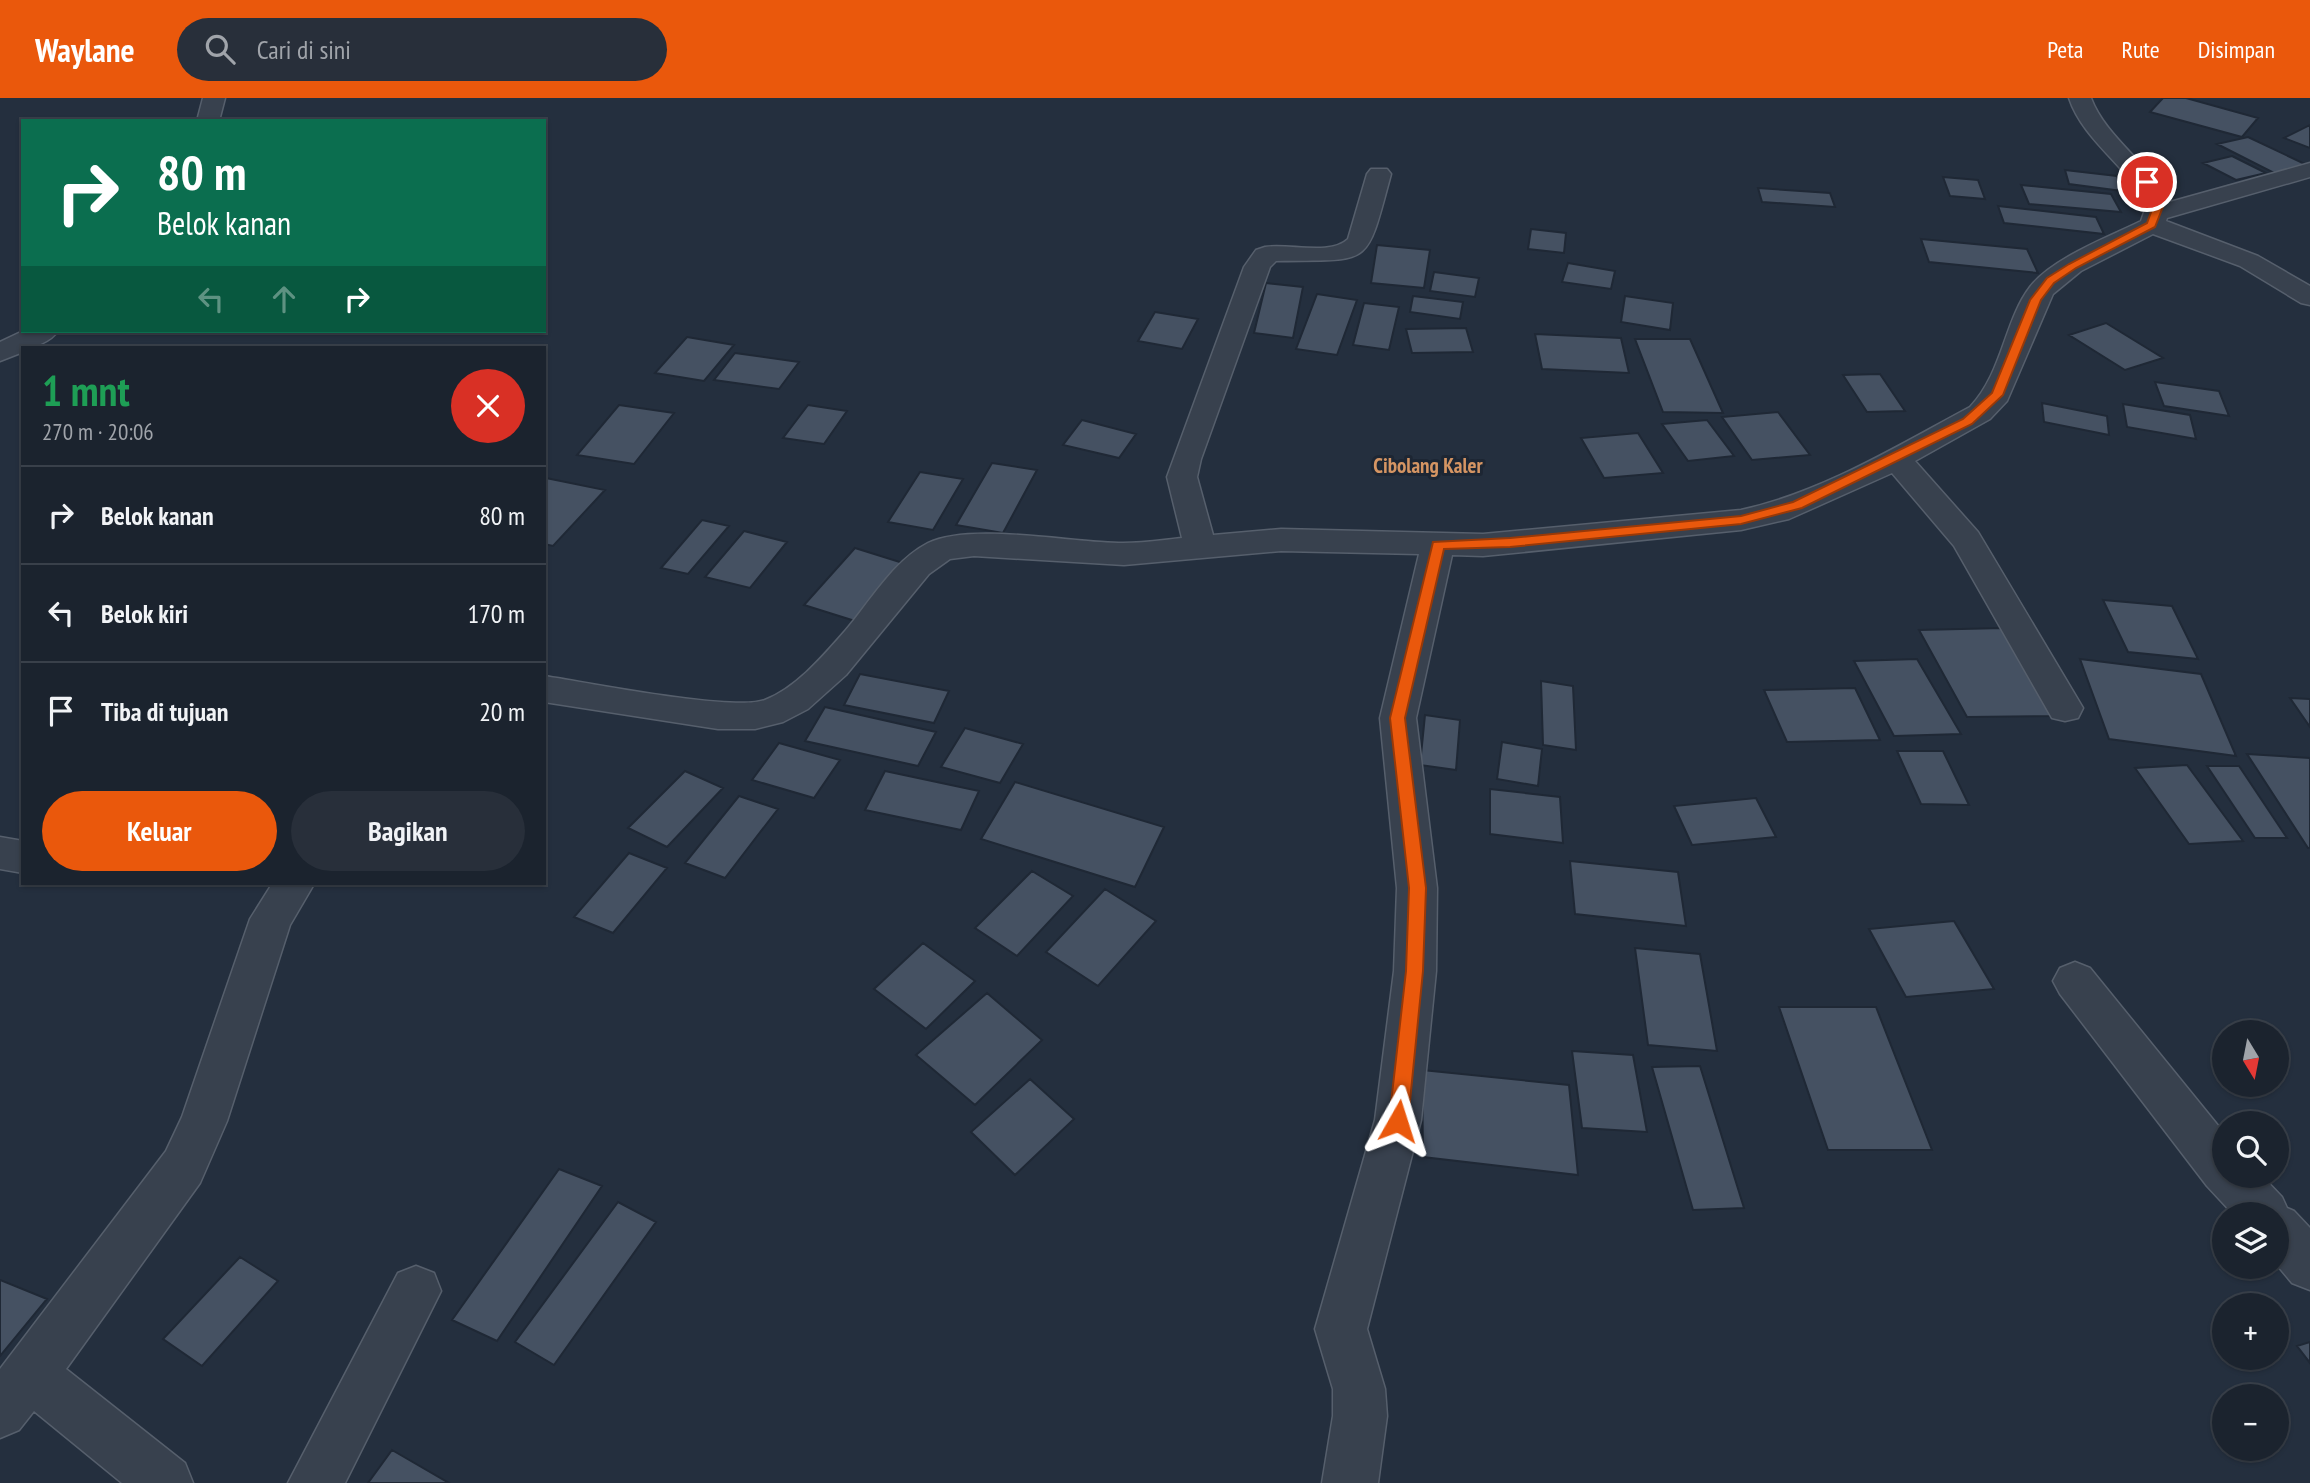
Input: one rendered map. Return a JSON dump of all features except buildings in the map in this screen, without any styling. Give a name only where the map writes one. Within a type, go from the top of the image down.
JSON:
[{"type":"street","points":[[209,119],[214,98]]},
{"type":"street","points":[[2080,98],[2086,115],[2147,182],[2159,204],[2155,219]]},
{"type":"street","points":[[546,690],[718,715],[760,715],[787,704],[815,682],[917,566],[941,550],[974,545],[1124,554],[1281,540],[1438,545],[1510,542],[1741,520],[1798,505],[1967,422],[1997,395],[2035,300],[2051,281],[2072,266],[2155,219],[2310,170]]},
{"type":"street","points":[[1200,547],[1182,477],[1186,459],[1257,267],[1265,255],[1276,252],[1342,254],[1354,250],[1360,241],[1379,174]]},
{"type":"street","points":[[2155,219],[2249,261],[2310,297]]},
{"type":"street","points":[[0,353],[40,333]]},
{"type":"street","points":[[1896,459],[1967,540],[2065,708]]},
{"type":"street","points":[[1350,1483],[1360,1416],[1359,1389],[1341,1329],[1398,1121],[1415,971],[1417,888],[1398,718],[1438,545]]},
{"type":"street","points":[[0,853],[21,857]]},
{"type":"street","points":[[165,1483],[15,1392],[183,1167],[204,1121],[271,919],[293,885]]},
{"type":"street","points":[[2075,982],[2212,1155]]},
{"type":"street","points":[[2241,1188],[2253,1202]]},
{"type":"street","points":[[2289,1241],[2310,1265]]},
{"type":"street","points":[[316,1483],[416,1291]]},
{"type":"district","name":"Cibolang Kaler","points":[[1428,465]]},
{"type":"route","points":[[1398,1121],[1415,971],[1417,888],[1398,718],[1438,545],[1510,542],[1741,520],[1798,505],[1896,459],[1967,422],[1997,395],[2041,290],[2072,266],[2152,225],[2158,214],[2159,204],[2147,182]]}]
